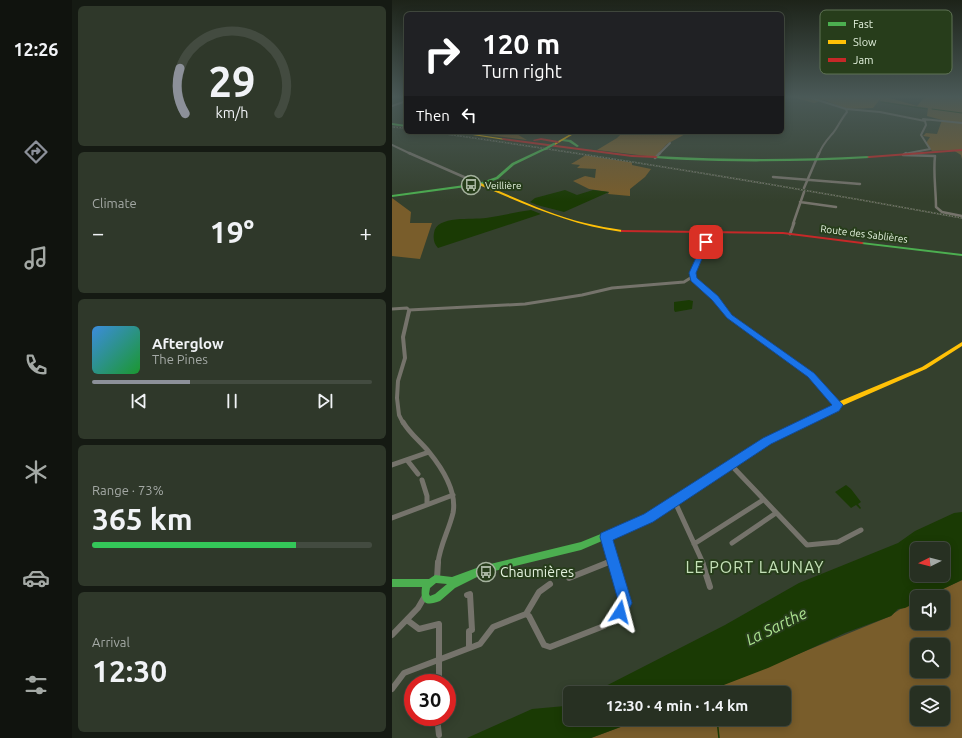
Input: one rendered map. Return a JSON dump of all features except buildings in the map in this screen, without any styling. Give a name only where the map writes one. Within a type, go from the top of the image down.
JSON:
[{"type":"street","points":[[790,234],[807,180],[816,159],[823,143],[834,131]]},
{"type":"street","points":[[903,154],[902,153],[930,149],[921,135],[923,131]]},
{"type":"street","points":[[475,134],[503,139],[561,141],[575,147]]},
{"type":"street","points":[[392,196],[475,184],[497,178],[513,164],[573,134]]},
{"type":"street","points":[[535,141],[603,152],[655,158],[747,162],[816,159],[824,160],[962,150]]},
{"type":"street","points":[[655,158],[670,143]]},
{"type":"street","points":[[392,145],[475,184]]},
{"type":"street","points":[[903,154],[935,156],[933,171],[936,185],[936,207],[942,212],[962,216]]},
{"type":"street","points":[[773,177],[860,184]]},
{"type":"street","name":"Route des Sablières","points":[[475,184],[559,217],[604,229],[629,232],[764,232],[962,255]]},
{"type":"street","points":[[800,202],[836,207]]},
{"type":"street","points":[[688,281],[692,276],[709,232]]},
{"type":"street","points":[[692,276],[696,282],[715,298],[730,316],[811,375],[838,405]]},
{"type":"street","points":[[392,309],[407,308],[409,310],[525,304],[582,295],[612,288],[688,281],[696,282]]},
{"type":"street","points":[[409,310],[403,337],[405,358],[398,381],[397,398],[399,415],[409,433],[429,452],[447,478],[453,495],[453,512],[439,553],[437,579]]},
{"type":"street","points":[[392,583],[429,583],[437,579],[452,581],[482,570],[581,546],[606,537],[641,522],[675,502],[767,441],[838,405],[924,368],[962,344]]},
{"type":"street","points":[[392,465],[429,452]]},
{"type":"street","points":[[407,460],[418,474]]},
{"type":"street","points":[[731,465],[803,544],[809,546],[838,542],[861,530]]},
{"type":"street","points":[[422,480],[427,496],[427,504]]},
{"type":"street","points":[[392,518],[453,495]]},
{"type":"street","points":[[694,544],[763,500]]},
{"type":"street","points":[[675,502],[709,577],[710,587]]},
{"type":"street","points":[[732,542],[776,513]]},
{"type":"street","points":[[526,614],[529,616],[544,645],[550,647],[604,626],[613,615],[620,612],[622,606],[626,603],[606,537]]},
{"type":"street","points":[[569,578],[613,560]]},
{"type":"street","points":[[416,583],[426,595],[439,597],[452,585],[482,570]]},
{"type":"street","points":[[444,581],[446,585],[444,592]]},
{"type":"street","points":[[392,635],[418,608],[426,595],[429,583]]},
{"type":"street","points":[[392,689],[404,673],[480,644],[493,627],[526,614],[539,592],[550,584]]},
{"type":"street","points":[[467,595],[470,594],[472,630],[468,631],[469,648]]},
{"type":"street","points":[[407,620],[419,629],[439,624],[439,674]]},
{"type":"street","points":[[438,726],[440,735]]},
{"type":"shaded area","points":[[938,131],[962,131],[962,159],[961,155],[953,150],[932,151],[926,143],[930,137],[923,136],[926,133],[937,134]]},
{"type":"shaded area","points":[[481,134],[516,134],[527,140]]},
{"type":"shaded area","points":[[621,134],[685,134],[667,144],[655,157],[597,150]]},
{"type":"shaded area","points":[[586,155],[632,162],[632,165],[651,169],[645,177],[630,189],[630,196],[608,194],[609,192],[589,189],[573,181],[585,176],[595,178],[596,169],[577,168],[580,165],[571,164]]},
{"type":"shaded area","points":[[392,198],[411,212],[410,223],[432,223],[420,259],[392,256]]},
{"type":"shaded area","points":[[962,580],[962,738],[591,738],[623,726],[791,726],[791,686],[720,686],[891,616],[900,609],[910,605],[910,630],[950,630],[950,590],[941,590]]},
{"type":"water","points":[[565,190],[577,195],[593,190],[609,192],[564,212],[530,202],[535,198]]},
{"type":"water","points":[[531,210],[541,214],[438,248],[435,243],[434,233],[436,227],[441,223],[456,220],[486,218]]},
{"type":"water","points":[[689,300],[693,301],[692,309],[675,312],[674,302]]},
{"type":"water","points":[[846,485],[861,502],[858,504],[861,508],[860,509],[856,505],[851,508],[835,492]]},
{"type":"water","name":"La Sarthe","points":[[962,512],[962,580],[941,590],[910,590],[910,606],[898,609],[891,616],[845,633],[768,668],[721,686],[606,686],[725,625],[799,583],[898,543],[915,531],[954,513]]},
{"type":"water","points":[[563,706],[563,726],[623,726],[591,738],[467,738],[532,709]]},
{"type":"waterway","points":[[718,726],[719,738]]},
{"type":"railway","points":[[446,134],[697,172],[962,218]]},
{"type":"traffic: fast","points":[[563,140],[570,141],[578,146]]},
{"type":"traffic: fast","points":[[545,149],[554,144]]},
{"type":"traffic: fast","points":[[392,196],[480,184],[497,178],[513,164],[545,149]]},
{"type":"traffic: fast","points":[[656,157],[762,160],[816,160],[869,157]]},
{"type":"traffic: fast","points":[[862,243],[962,255]]},
{"type":"traffic: fast","points":[[482,570],[452,585],[437,598],[429,600],[425,596],[426,586],[435,579],[452,581],[490,568],[581,546],[613,533]]},
{"type":"traffic: fast","points":[[392,583],[429,583]]},
{"type":"traffic: slow","points":[[469,134],[505,139]]},
{"type":"traffic: slow","points":[[554,144],[572,134]]},
{"type":"traffic: slow","points":[[480,184],[567,219],[622,231]]},
{"type":"traffic: slow","points":[[835,406],[924,368],[962,344]]},
{"type":"traffic: jam","points":[[503,139],[632,156],[656,157]]},
{"type":"traffic: jam","points":[[534,140],[541,139],[558,142]]},
{"type":"traffic: jam","points":[[869,157],[962,150]]},
{"type":"traffic: jam","points":[[622,231],[783,233],[862,243]]},
{"type":"traffic: jam","points":[[613,533],[654,514],[767,441],[836,408],[838,405]]},
{"type":"place","name":"Veillière","points":[[471,185]]},
{"type":"place","name":"Chaumières","points":[[486,572]]},
{"type":"district","name":"LE PORT LAUNAY","points":[[755,567]]},
{"type":"route","points":[[620,612],[622,606],[626,603],[606,537],[649,518],[767,441],[806,421],[836,408],[838,405],[811,375],[725,313],[715,298],[694,279],[692,276],[706,242]]}]
